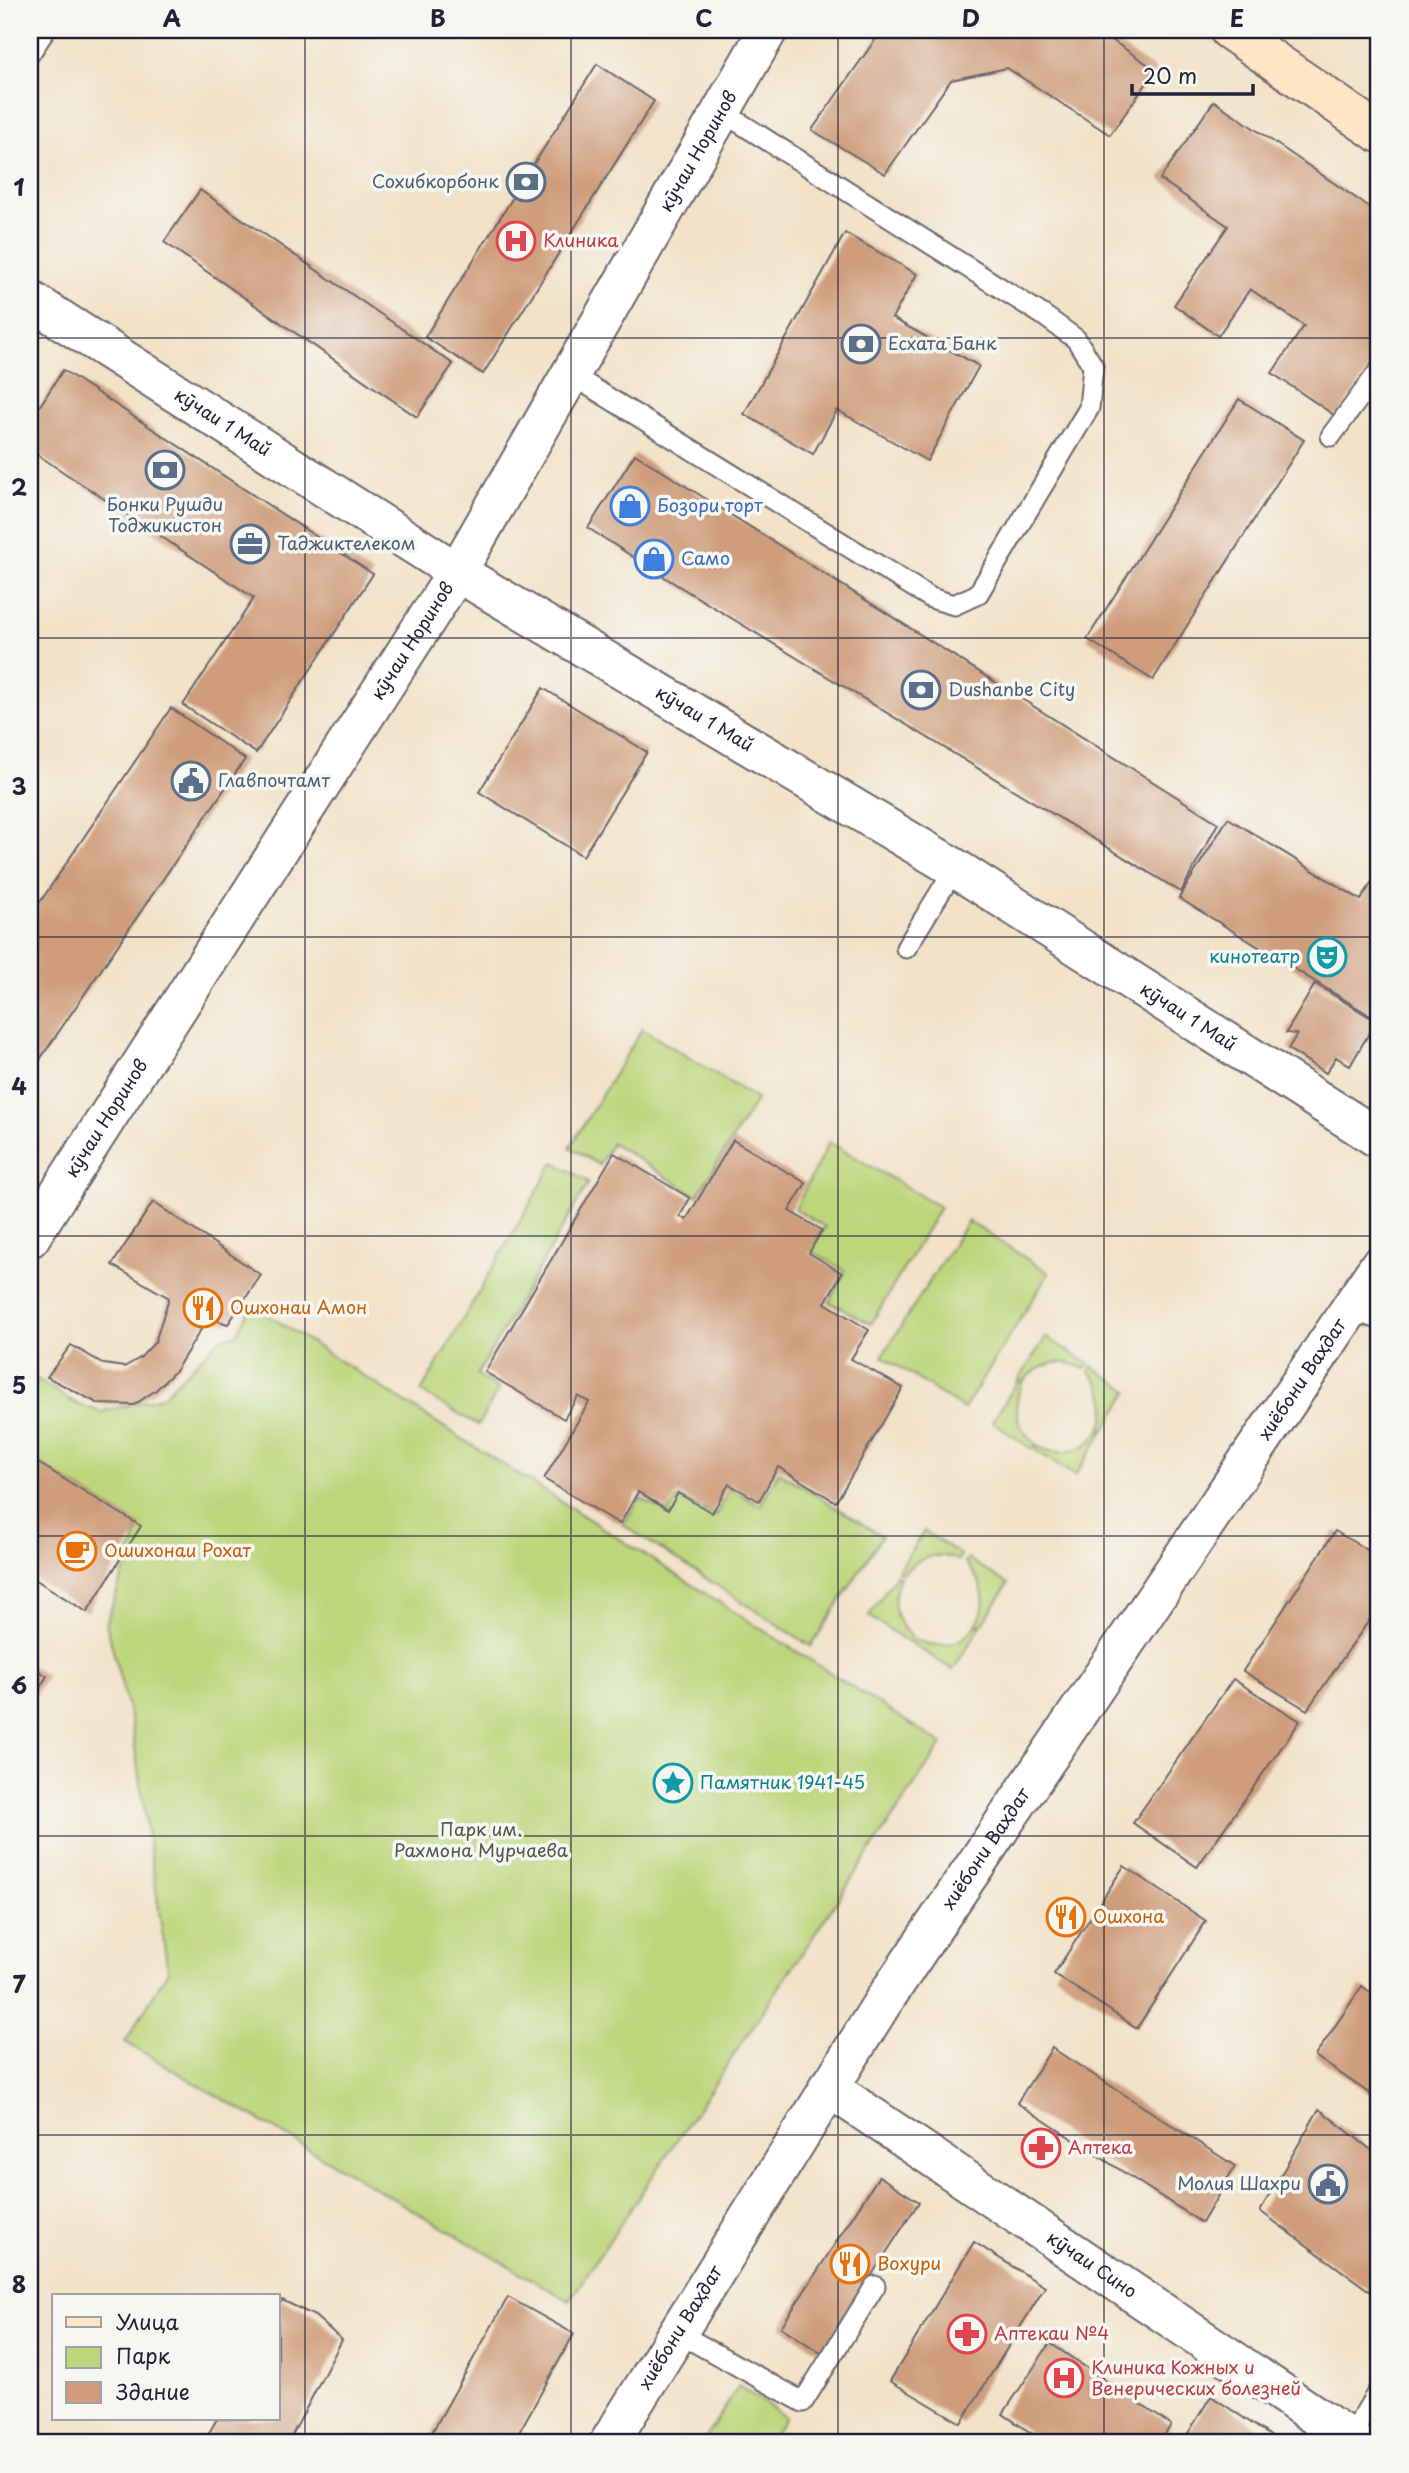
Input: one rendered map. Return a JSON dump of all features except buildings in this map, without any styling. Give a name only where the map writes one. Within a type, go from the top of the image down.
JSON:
[{"type":"main road","points":[[1229,30],[1379,133]]},
{"type":"street","name":"кӯчаи Норинов","points":[[30,1238],[457,572],[768,30]]},
{"type":"street","name":"кӯчаи 1 Май","points":[[30,300],[457,572],[955,868],[1379,1139]]},
{"type":"street","name":"хиёбони Ваҳдат","points":[[609,2443],[828,2087],[897,1982],[1364,1315],[1379,1266]]},
{"type":"street","name":"кӯчаи Сино","points":[[828,2087],[1353,2441]]},
{"type":"lane","points":[[30,53],[44,32]]},
{"type":"lane","points":[[570,374],[931,598],[954,605],[978,594],[1089,408],[1093,366],[1076,339],[1043,315],[721,111]]},
{"type":"lane","points":[[1331,436],[1379,371]]},
{"type":"lane","points":[[906,948],[955,868]]},
{"type":"lane","points":[[678,2333],[803,2402],[875,2286]]},
{"type":"lane","points":[[1353,2441],[1379,2390]]},
{"type":"green space","points":[[642,1029],[757,1099],[697,1196],[612,1143],[599,1165],[570,1147]]},
{"type":"green space","points":[[829,1142],[940,1207],[871,1324],[829,1302],[845,1271],[810,1250],[825,1227],[795,1209]]},
{"type":"green space","points":[[554,1162],[589,1182],[477,1375],[499,1389],[478,1425],[421,1392]]},
{"type":"green space","points":[[968,1221],[1049,1273],[964,1409],[882,1356]]},
{"type":"green space","name":"Парк им. Рахмона Мурчаева","points":[[252,1305],[942,1744],[569,2301],[125,2042],[168,1971],[131,1721],[106,1623],[140,1526],[30,1458],[30,1379],[32,1376],[75,1403],[101,1412],[162,1397],[221,1338],[236,1335]]},
{"type":"green space","points":[[1046,1337],[1089,1364],[1085,1369],[1068,1363],[1044,1366],[1023,1382],[1019,1379]]},
{"type":"green space","points":[[1092,1366],[1129,1391],[1104,1431],[1101,1428],[1106,1405],[1099,1384],[1089,1371]]},
{"type":"green space","points":[[1018,1381],[1022,1384],[1017,1401],[1018,1417],[1024,1431],[1036,1444],[1032,1449],[992,1422]]},
{"type":"green space","points":[[1100,1430],[1103,1432],[1075,1476],[1035,1450],[1037,1446],[1055,1452],[1072,1451],[1087,1443]]},
{"type":"green space","points":[[779,1472],[882,1536],[811,1646],[623,1525],[640,1498],[668,1513],[679,1498],[715,1516],[730,1488],[760,1506]]},
{"type":"green space","points":[[924,1531],[961,1555],[958,1560],[943,1556],[928,1557],[915,1563],[903,1574],[898,1571]]},
{"type":"green space","points":[[968,1559],[1008,1584],[981,1626],[977,1623],[984,1599],[980,1583],[965,1563]]},
{"type":"green space","points":[[896,1575],[900,1577],[895,1594],[895,1610],[900,1624],[912,1636],[908,1642],[869,1616]]},
{"type":"green space","points":[[976,1625],[980,1627],[953,1670],[911,1643],[915,1639],[940,1645],[956,1642],[964,1638]]},
{"type":"green space","points":[[739,2386],[785,2417],[768,2443],[702,2443]]},
{"type":"place","name":"Сохибкорбонк","points":[[526,182]]},
{"type":"place","name":"Клиника","points":[[516,241]]},
{"type":"place","name":"Есхата Банк","points":[[861,344]]},
{"type":"place","name":"Бонки Рушди Тоджикистон","points":[[165,470]]},
{"type":"place","name":"Бозори торт","points":[[630,506]]},
{"type":"place","name":"Таджиктелеком","points":[[250,544]]},
{"type":"place","name":"Само","points":[[654,559]]},
{"type":"place","name":"Dushanbe City","points":[[921,690]]},
{"type":"place","name":"Главпочтамт","points":[[191,781]]},
{"type":"place","name":"кинотеатр","points":[[1327,957]]},
{"type":"place","name":"Ошхонаи Амон","points":[[203,1308]]},
{"type":"place","name":"Ошихонаи Рохат","points":[[77,1551]]},
{"type":"place","name":"Памятник 1941-45","points":[[673,1783]]},
{"type":"place","name":"Ошхона","points":[[1066,1917]]},
{"type":"place","name":"Аптека","points":[[1041,2148]]},
{"type":"place","name":"Молия Шахри","points":[[1328,2184]]},
{"type":"place","name":"Вохури","points":[[850,2264]]},
{"type":"place","name":"Аптекаи №4","points":[[967,2334]]},
{"type":"place","name":"Клиника Кожных и Венерических болезней","points":[[1064,2378]]}]
